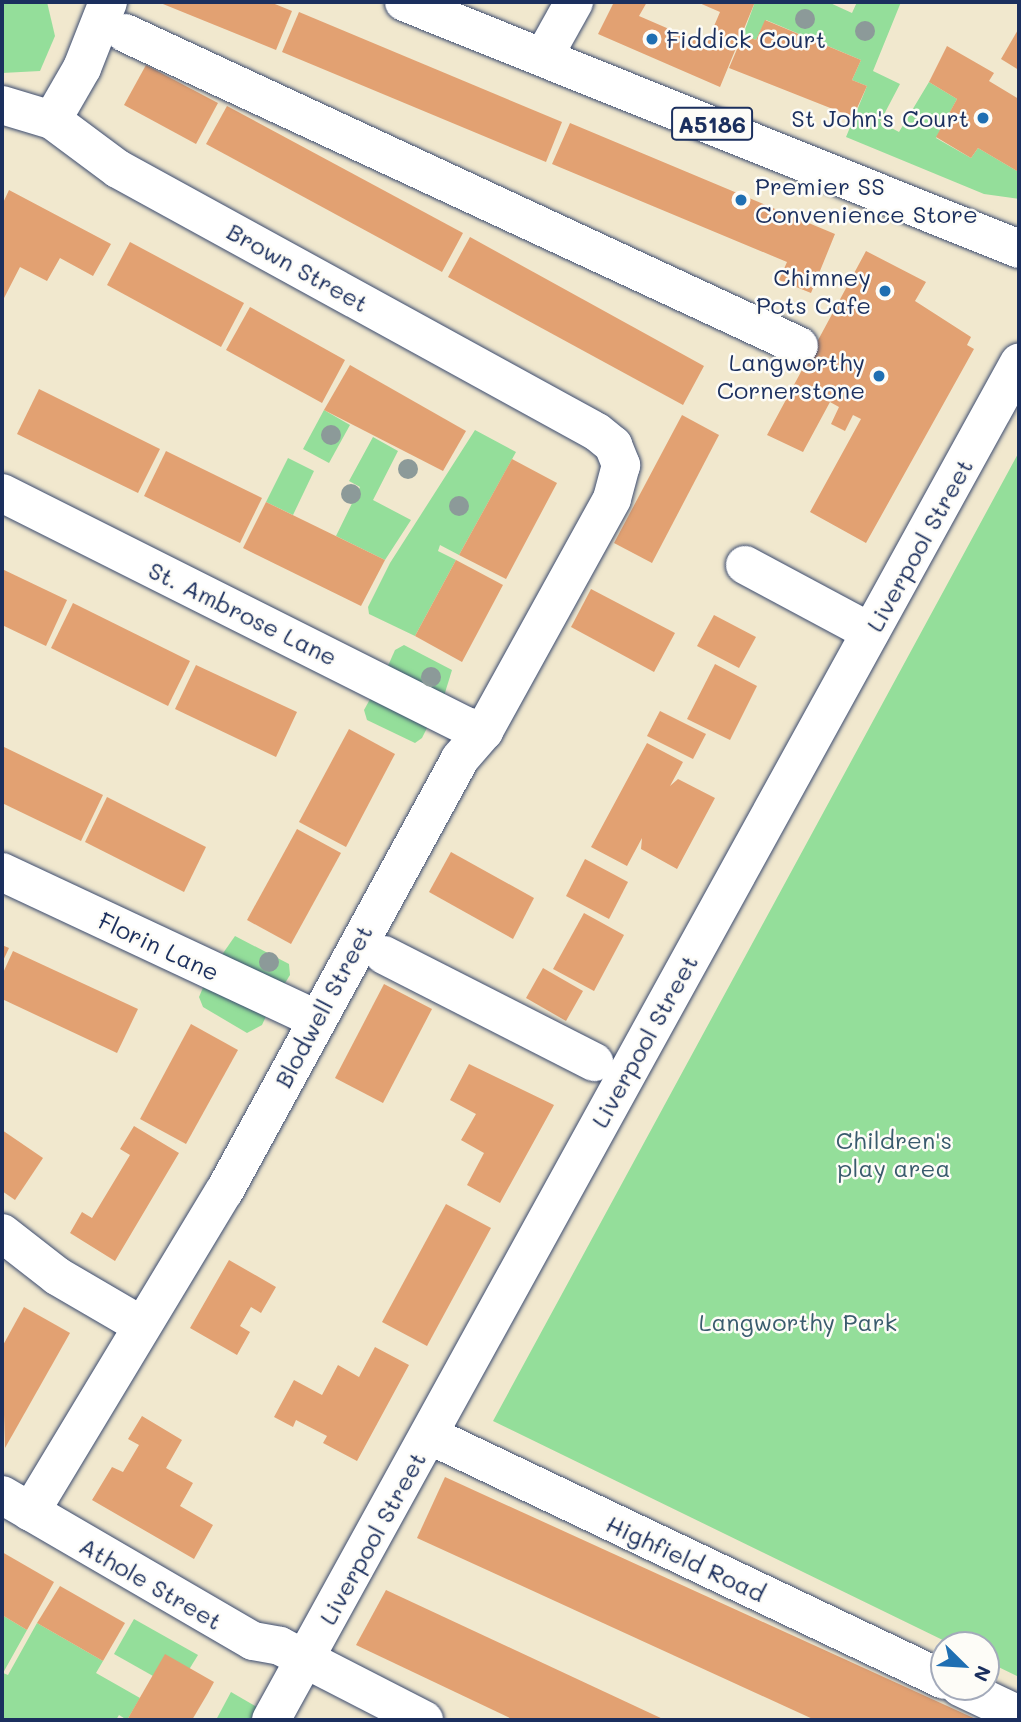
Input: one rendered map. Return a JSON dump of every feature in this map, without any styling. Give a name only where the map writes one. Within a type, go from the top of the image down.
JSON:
[{"type":"street","name":"A5186","points":[[404,2],[1019,249]]},
{"type":"street","points":[[544,56],[574,2]]},
{"type":"street","points":[[52,120],[82,68],[117,17],[799,346]]},
{"type":"street","name":"Brown Street","points":[[2,105],[52,120],[118,169],[597,432],[613,445],[621,465],[612,499]]},
{"type":"street","name":"Liverpool Street","points":[[271,1720],[1019,363]]},
{"type":"street","name":"St. Ambrose Lane","points":[[2,493],[466,726],[484,731]]},
{"type":"street","name":"Blodwell Street","points":[[16,1504],[142,1325],[224,1191],[460,759],[484,731],[612,499]]},
{"type":"street","points":[[745,565],[870,632]]},
{"type":"street","name":"Florin Lane","points":[[2,872],[316,1019]]},
{"type":"street","points":[[384,955],[594,1062]]},
{"type":"street","points":[[2,1233],[57,1276],[142,1325]]},
{"type":"street","name":"Highfield Road","points":[[429,1435],[930,1672]]},
{"type":"street","name":"Athole Street","points":[[16,1504],[253,1641],[280,1646],[425,1720]]},
{"type":"street","points":[[990,1701],[1019,1715]]},
{"type":"green space","points":[[2,2],[47,2],[55,36],[40,71],[2,73]]},
{"type":"green space","points":[[755,2],[828,2],[852,13],[857,2],[901,2],[873,71],[900,84],[880,122],[899,132],[929,82],[957,99],[936,138],[971,158],[978,148],[1017,171],[1019,167],[1019,199],[984,194],[846,137],[867,86],[852,80],[861,60],[766,20],[756,40],[743,35]]},
{"type":"green space","points":[[324,410],[350,425],[329,463],[303,449]]},
{"type":"green space","points":[[475,430],[516,452],[459,555],[440,545],[438,551],[456,560],[415,636],[369,614],[368,607],[390,563]]},
{"type":"green space","points":[[373,437],[398,451],[373,500],[411,520],[385,560],[336,536],[360,487],[349,481]]},
{"type":"green space","name":"Langworthy Park","points":[[1019,452],[1019,1677],[1000,1668],[1000,1631],[930,1631],[930,1634],[493,1421]]},
{"type":"green space","points":[[288,458],[314,471],[293,515],[266,502]]},
{"type":"green space","points":[[404,645],[452,670],[444,696],[387,668],[395,650]]},
{"type":"green space","points":[[374,692],[431,720],[422,738],[415,743],[367,720],[364,710]]},
{"type":"green space","points":[[235,936],[289,964],[290,975],[282,988],[219,959]]},
{"type":"green space","points":[[205,983],[268,1012],[262,1025],[247,1033],[203,1007],[199,997]]},
{"type":"green space","points":[[2,1615],[27,1630],[3,1673],[8,1675],[37,1623],[103,1661],[96,1673],[140,1698],[127,1720],[119,1715],[116,1720],[2,1720]]},
{"type":"green space","points":[[134,1619],[198,1655],[190,1668],[153,1676],[114,1654]]},
{"type":"green space","points":[[231,1692],[257,1707],[250,1720],[216,1720]]},
{"type":"building","points":[[158,2],[270,2],[292,11],[276,50]]},
{"type":"building","name":"Fiddick Court","points":[[614,2],[647,2],[639,16],[706,45],[720,12],[697,2],[755,2],[720,87],[598,34]]},
{"type":"building","points":[[299,12],[562,122],[546,162],[282,52]]},
{"type":"building","points":[[765,20],[861,60],[852,80],[867,86],[853,117],[729,68],[743,35],[756,40]]},
{"type":"building","name":"St John's Court","points":[[1019,28],[1019,70],[1001,59]]},
{"type":"building","name":"St John's Court","points":[[947,46],[994,73],[989,81],[1019,99],[1017,171],[978,148],[971,158],[936,137],[957,99],[929,82]]},
{"type":"building","points":[[146,65],[218,103],[196,144],[124,105]]},
{"type":"building","points":[[227,106],[463,233],[442,272],[206,144]]},
{"type":"building","points":[[570,123],[835,234],[811,293],[779,280],[787,262],[552,164]]},
{"type":"building","points":[[9,190],[111,244],[93,276],[60,258],[47,281],[20,267],[2,302],[2,205]]},
{"type":"building","points":[[470,237],[704,366],[683,405],[448,277]]},
{"type":"building","points":[[130,242],[244,303],[221,347],[107,285]]},
{"type":"building","name":"Langworthy Cornerstone","points":[[866,251],[926,282],[915,301],[971,337],[967,345],[974,349],[866,543],[810,512],[861,419],[853,415],[845,431],[831,424],[839,407],[830,402],[803,452],[767,435]]},
{"type":"building","points":[[250,307],[345,360],[322,403],[226,350]]},
{"type":"building","points":[[350,365],[466,431],[443,471],[324,410]]},
{"type":"building","points":[[39,389],[160,449],[138,493],[17,434]]},
{"type":"building","points":[[682,415],[719,435],[652,563],[614,543]]},
{"type":"building","points":[[166,451],[262,498],[240,543],[144,496]]},
{"type":"building","points":[[512,459],[557,483],[506,579],[459,555]]},
{"type":"building","points":[[266,502],[385,560],[361,606],[243,548]]},
{"type":"building","points":[[456,560],[503,585],[462,662],[415,636]]},
{"type":"building","points":[[2,569],[67,600],[46,646],[2,625]]},
{"type":"building","points":[[591,589],[675,633],[654,672],[571,627]]},
{"type":"building","points":[[73,603],[190,661],[168,706],[51,648]]},
{"type":"building","points":[[714,615],[756,637],[739,668],[697,646]]},
{"type":"building","points":[[715,664],[757,686],[730,740],[687,719]]},
{"type":"building","points":[[196,665],[297,712],[276,757],[175,709]]},
{"type":"building","points":[[660,711],[706,734],[693,759],[647,736]]},
{"type":"building","points":[[349,729],[395,754],[346,847],[299,822]]},
{"type":"building","points":[[647,743],[683,762],[670,786],[678,779],[715,798],[677,869],[641,849],[642,838],[627,866],[591,847]]},
{"type":"building","points":[[2,746],[103,795],[81,841],[2,803]]},
{"type":"building","points":[[107,797],[206,847],[184,892],[85,842]]},
{"type":"building","points":[[297,829],[341,853],[291,944],[247,920]]},
{"type":"building","points":[[451,852],[534,898],[513,939],[429,892]]},
{"type":"building","points":[[585,859],[628,882],[609,919],[566,896]]},
{"type":"building","points":[[584,913],[624,935],[594,991],[553,969]]},
{"type":"building","points":[[2,945],[9,948],[2,963]]},
{"type":"building","points":[[13,951],[138,1009],[117,1053],[2,999],[2,975]]},
{"type":"building","points":[[543,968],[583,991],[566,1021],[526,998]]},
{"type":"building","points":[[384,984],[432,1009],[383,1103],[335,1078]]},
{"type":"building","points":[[191,1024],[238,1050],[186,1144],[140,1119]]},
{"type":"building","points":[[469,1064],[554,1105],[500,1203],[467,1185],[484,1153],[461,1140],[476,1114],[450,1100]]},
{"type":"building","points":[[134,1126],[179,1153],[115,1261],[70,1233],[82,1212],[92,1218],[130,1155],[120,1149]]},
{"type":"building","points":[[2,1130],[43,1158],[15,1200],[2,1191]]},
{"type":"building","points":[[446,1204],[491,1228],[427,1346],[382,1322]]},
{"type":"building","points":[[229,1260],[276,1287],[261,1313],[251,1307],[240,1326],[250,1332],[237,1355],[190,1328]]},
{"type":"building","points":[[24,1307],[70,1333],[5,1448],[2,1347]]},
{"type":"building","points":[[375,1347],[409,1365],[357,1461],[323,1443],[327,1436],[296,1420],[293,1427],[274,1417],[294,1380],[322,1395],[338,1365],[359,1377]]},
{"type":"building","points":[[142,1416],[182,1440],[166,1468],[193,1483],[180,1506],[213,1525],[194,1559],[92,1500],[112,1467],[123,1472],[139,1445],[128,1439]]},
{"type":"building","points":[[445,1477],[930,1698],[930,1701],[936,1701],[978,1720],[815,1720],[417,1538]]},
{"type":"building","points":[[2,1552],[54,1582],[27,1630],[2,1615]]},
{"type":"building","points":[[60,1586],[125,1623],[103,1661],[37,1623]]},
{"type":"building","points":[[386,1590],[665,1720],[514,1720],[356,1645]]},
{"type":"building","points":[[165,1654],[214,1682],[208,1693],[192,1720],[127,1720]]},
{"type":"place","name":"Fiddick Court","points":[[652,39]]},
{"type":"place","name":"St John's Court","points":[[983,118]]},
{"type":"place","name":"Premier SS Convenience Store","points":[[741,200]]},
{"type":"place","name":"Chimney Pots Cafe","points":[[885,291]]},
{"type":"place","name":"Langworthy Cornerstone","points":[[879,376]]},
{"type":"park label","name":"Children's play area","points":[[894,1154]]}]
